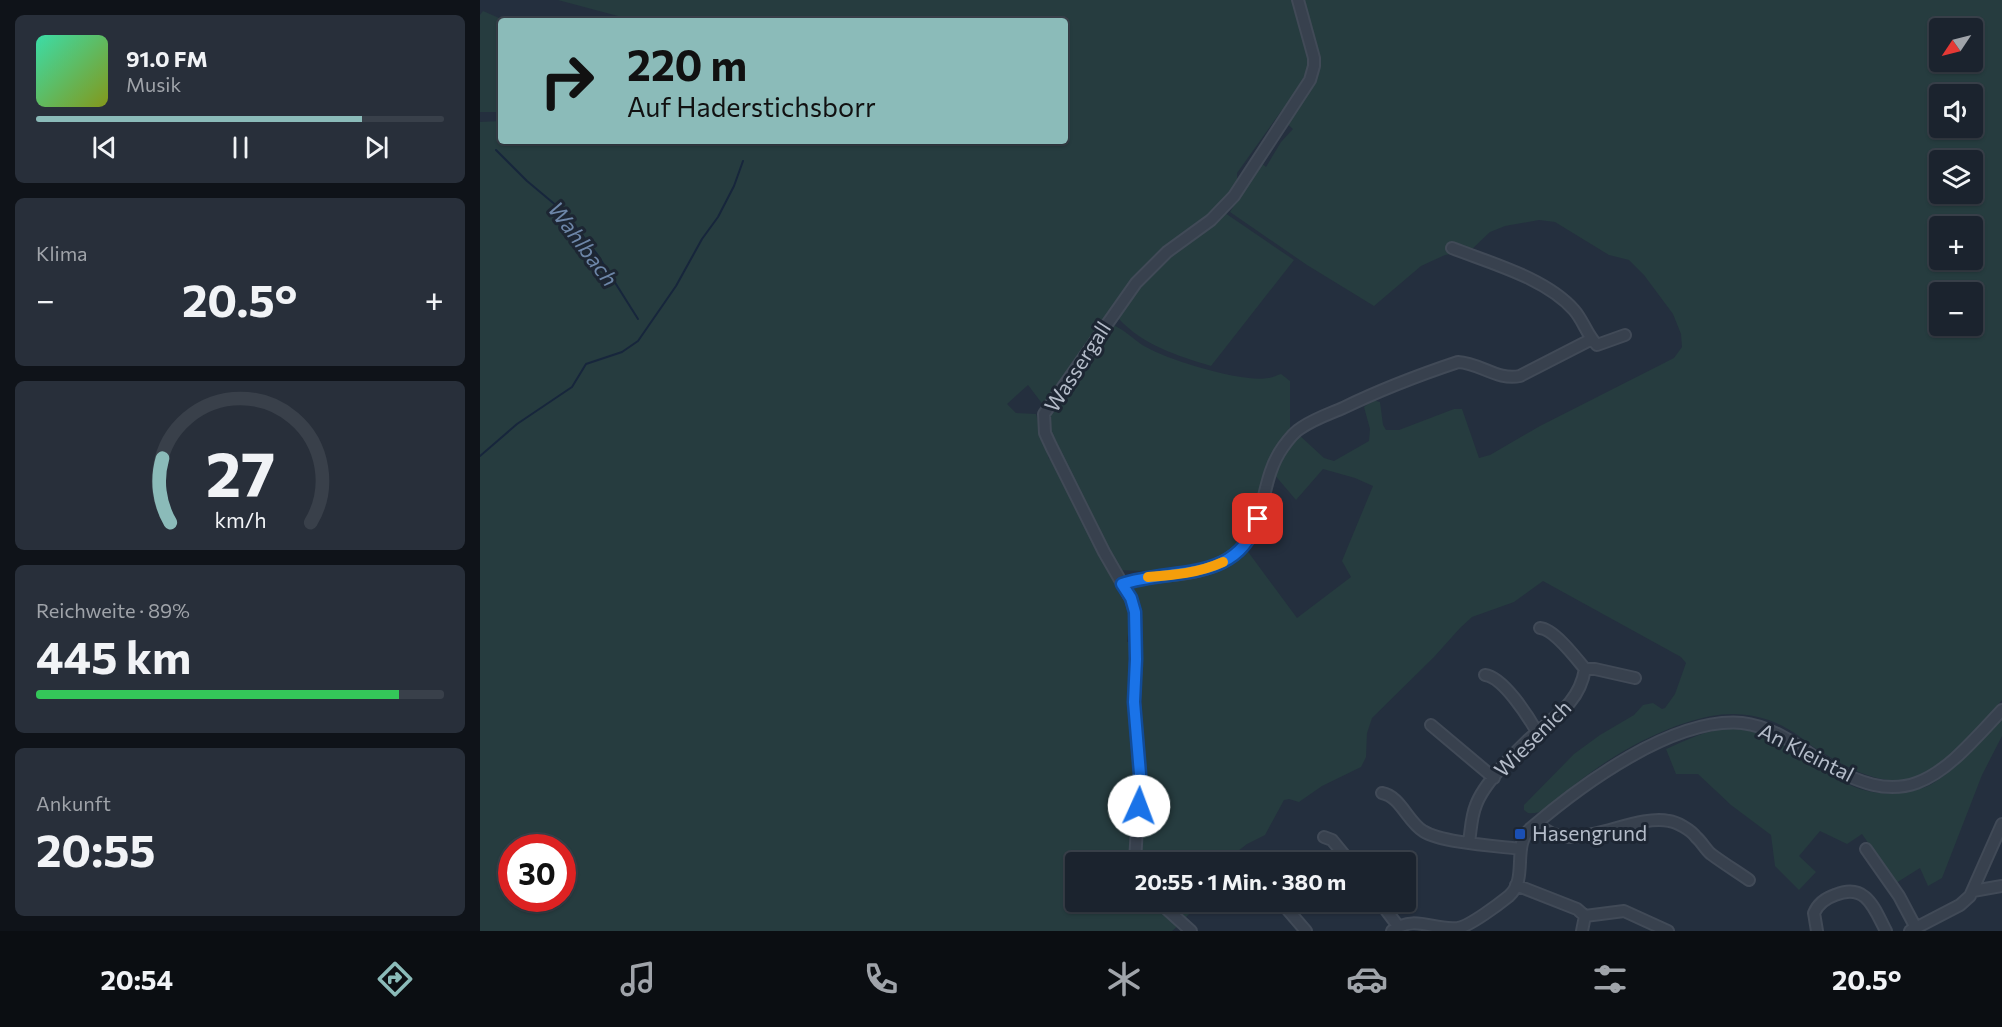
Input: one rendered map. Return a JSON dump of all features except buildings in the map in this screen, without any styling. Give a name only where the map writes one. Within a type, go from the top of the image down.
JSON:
[{"type":"street","name":"Wassergall","points":[[1136,852],[1140,774],[1134,702],[1135,612],[1131,598],[1045,433],[1044,414],[1136,283],[1167,252],[1211,220],[1234,196],[1310,80],[1314,58],[1298,0]]},
{"type":"street","points":[[1452,248],[1512,271],[1558,296],[1575,310],[1597,345],[1625,335]]},
{"type":"street","points":[[1122,584],[1137,579],[1189,573],[1210,568],[1229,559],[1247,544],[1253,535],[1271,468],[1296,431],[1310,423],[1354,402],[1458,362],[1512,378],[1592,339]]},
{"type":"street","points":[[1540,628],[1549,629],[1585,669],[1635,678]]},
{"type":"street","name":"Wiesenich","points":[[1469,842],[1476,804],[1494,778],[1520,748],[1569,705],[1580,687],[1585,669]]},
{"type":"street","points":[[1485,675],[1493,677],[1506,690],[1523,709],[1538,732]]},
{"type":"street","name":"An Kleintal","points":[[1537,823],[1625,760],[1672,737],[1700,727],[1723,723],[1754,725],[1790,741],[1852,778],[1882,786],[1905,786],[1936,775],[1948,766],[2002,710]]},
{"type":"street","points":[[1431,725],[1494,778]]},
{"type":"street","points":[[1382,793],[1391,796],[1424,832],[1442,838],[1521,849]]},
{"type":"street","points":[[1386,912],[1395,929],[1412,923],[1459,930],[1505,899],[1516,885],[1525,835],[1537,823],[1550,833],[1572,837],[1613,830],[1631,824],[1668,821],[1691,832],[1710,854],[1749,880]]},
{"type":"street","points":[[1866,849],[1899,896],[1913,929],[1960,905],[1973,891],[1986,856],[2002,824]]},
{"type":"street","points":[[1324,837],[1332,840],[1342,852]]},
{"type":"street","points":[[1516,885],[1577,909],[1585,916],[1624,911],[1668,931]]},
{"type":"street","points":[[1973,891],[2002,886]]},
{"type":"street","points":[[1817,931],[1814,913],[1819,904],[1839,893],[1854,891],[1860,892],[1869,900],[1886,931]]},
{"type":"street","points":[[1171,912],[1191,931]]},
{"type":"street","points":[[1290,912],[1306,931]]},
{"type":"street","points":[[1582,931],[1585,916]]},
{"type":"green space","points":[[558,0],[1292,0],[1298,21],[1307,22],[1301,0],[2002,0],[2002,700],[1956,750],[1927,772],[1913,779],[1888,780],[1854,770],[1812,746],[1793,732],[1769,720],[1750,715],[1720,715],[1676,726],[1640,742],[1591,772],[1548,808],[1528,813],[1524,810],[1524,805],[1574,754],[1634,715],[1643,705],[1653,703],[1662,709],[1665,708],[1675,694],[1686,663],[1681,657],[1543,581],[1514,602],[1472,617],[1372,718],[1367,733],[1366,757],[1361,767],[1322,786],[1299,802],[1284,800],[1265,835],[1237,852],[1141,852],[1145,768],[1141,731],[1142,641],[1140,607],[1130,585],[1179,577],[1246,549],[1297,618],[1351,577],[1342,561],[1373,486],[1323,469],[1296,500],[1273,473],[1298,434],[1324,458],[1334,461],[1369,441],[1370,429],[1364,407],[1373,400],[1380,402],[1383,425],[1386,430],[1399,430],[1454,409],[1462,409],[1479,458],[1490,455],[1540,426],[1674,358],[1682,347],[1681,334],[1673,314],[1644,275],[1629,260],[1609,255],[1555,222],[1539,220],[1505,226],[1490,232],[1470,251],[1445,255],[1421,266],[1374,306],[1307,265],[1230,212],[1260,162],[1266,167],[1281,142],[1293,129],[1285,122],[1282,110],[1237,173],[1237,187],[1207,219],[1139,273],[1044,406],[1028,385],[1007,404],[1016,413],[1036,414],[1049,459],[1053,459],[1127,600],[1132,624],[1129,627],[1127,642],[1132,641],[1129,722],[1134,775],[1133,852],[1065,852],[1065,912],[1164,912],[1179,925],[1172,931],[480,931],[480,122],[498,121],[498,144],[1068,144],[1068,18],[618,18],[618,16]]},
{"type":"green space","points":[[483,11],[499,18],[498,112],[480,112],[480,15]]},
{"type":"green space","points":[[1225,213],[1294,260],[1211,366],[1174,354],[1150,343],[1119,319],[1122,307],[1131,292],[1145,277]]},
{"type":"green space","points":[[1111,325],[1146,347],[1188,364],[1224,374],[1256,379],[1271,378],[1281,374],[1290,381],[1290,433],[1269,461],[1262,481],[1255,517],[1244,542],[1209,566],[1166,572],[1117,570],[1047,428],[1048,412]]},
{"type":"green space","points":[[2002,715],[2002,736],[1982,775],[1942,878],[1928,886],[1920,868],[1896,883],[1862,834],[1847,844],[1820,831],[1799,856],[1816,872],[1799,890],[1775,866],[1771,835],[1731,805],[1698,774],[1676,774],[1666,749],[1715,730],[1732,729],[1755,733],[1776,741],[1853,786],[1874,792],[1899,793],[1926,787],[1941,778],[1969,753]]},
{"type":"green space","points":[[1179,912],[1191,912],[1185,918]]},
{"type":"waterway","name":"Wahlbach","points":[[496,150],[527,181],[564,212],[597,254],[638,319]]},
{"type":"waterway","name":"Wahlbach","points":[[480,456],[517,424],[572,387],[586,364],[622,352],[638,341],[676,286],[702,239],[718,217],[734,186],[743,161]]},
{"type":"slow traffic","points":[[1148,577],[1189,573],[1223,562]]},
{"type":"place","name":"Hasengrund","points":[[1520,834]]},
{"type":"route","points":[[1139,806],[1140,774],[1134,702],[1135,612],[1131,598],[1122,584],[1137,579],[1189,573],[1210,568],[1229,559],[1247,544],[1253,535],[1258,519]]}]
